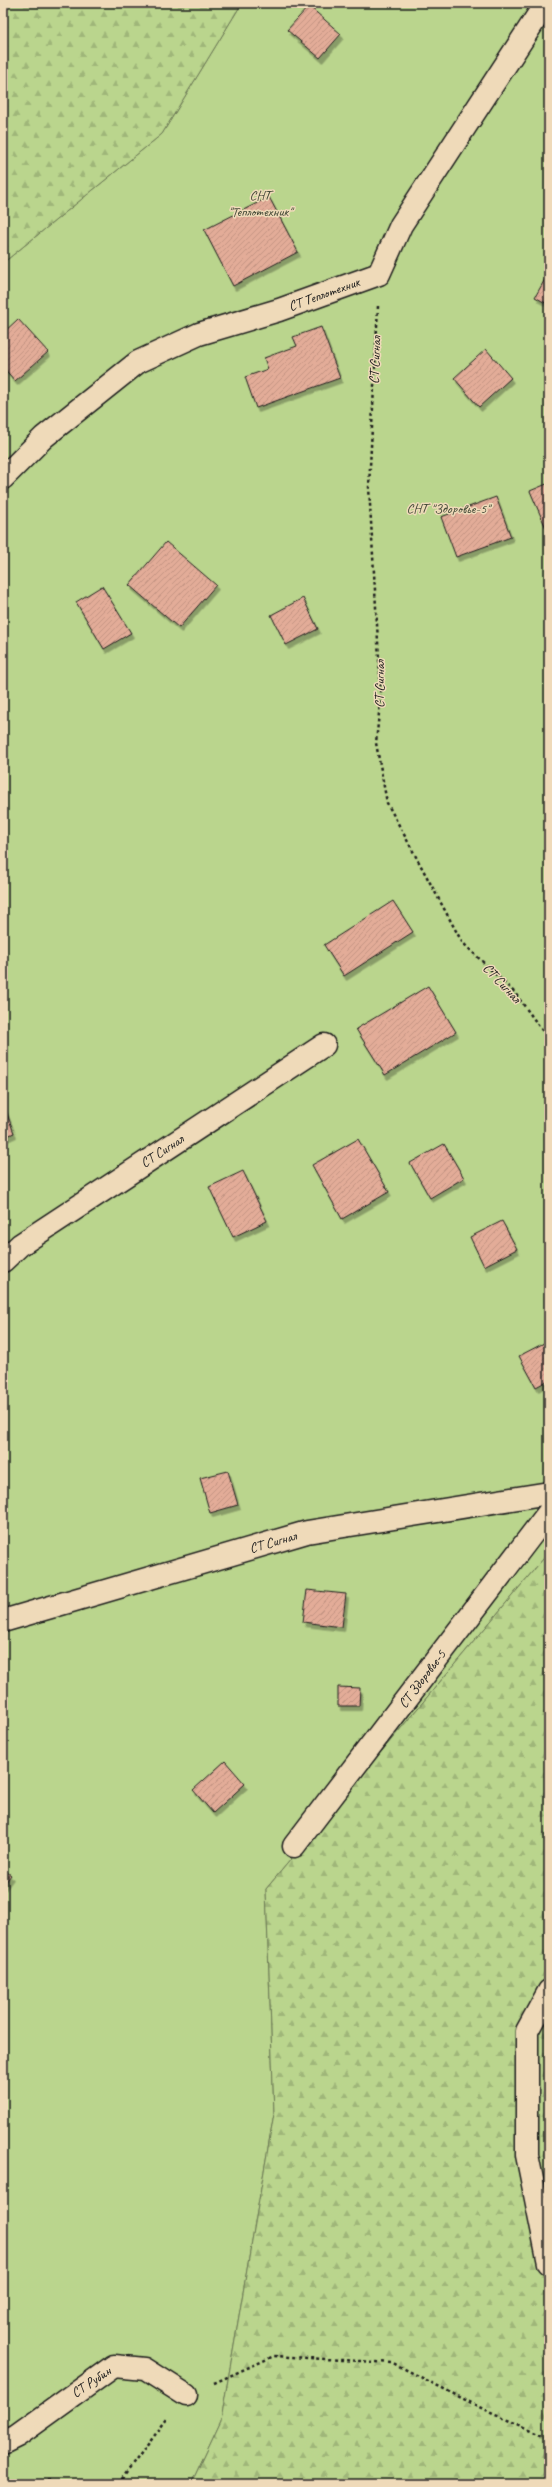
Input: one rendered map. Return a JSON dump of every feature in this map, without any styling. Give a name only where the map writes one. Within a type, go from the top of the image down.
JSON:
[{"type":"lane","points":[[380,274],[401,225],[546,3]]},
{"type":"lane","name":"СТ Теплотехник","points":[[3,478],[44,437],[138,362],[199,334],[280,310],[380,274]]},
{"type":"lane","name":"СТ Сигнал","points":[[3,1261],[20,1245],[324,1045]]},
{"type":"lane","name":"СТ Сигнал","points":[[3,1621],[307,1532],[549,1493]]},
{"type":"lane","name":"СТ Здоровье-5","points":[[294,1846],[549,1512]]},
{"type":"lane","points":[[549,1991],[527,2031],[527,2039],[528,2155],[549,2263]]},
{"type":"lane","name":"СТ Рубин","points":[[3,2443],[17,2436],[114,2366],[145,2369],[186,2395]]},
{"type":"path","name":"СТ Сигнал","points":[[380,274],[369,487],[381,693],[376,743],[387,803],[462,942],[515,993],[549,1040]]},
{"type":"path","points":[[118,2484],[186,2395],[274,2356],[393,2363],[493,2414],[549,2437]]},
{"type":"green space","points":[[3,3],[242,3],[162,134],[3,263]]},
{"type":"green space","points":[[242,3],[549,3],[549,1552],[266,1889],[274,2113],[221,2420],[191,2484],[3,2484],[3,263],[162,134]]},
{"type":"green space","points":[[549,1552],[549,2484],[191,2484],[221,2420],[274,2113],[266,1889]]},
{"type":"building","points":[[309,6],[341,34],[320,58],[287,30]]},
{"type":"building","points":[[269,197],[298,252],[233,286],[204,230]]},
{"type":"building","points":[[549,272],[549,305],[535,297]]},
{"type":"building","points":[[18,319],[48,352],[15,381],[3,367],[3,333]]},
{"type":"building","points":[[321,327],[340,378],[256,408],[245,377],[268,369],[264,358],[297,346],[293,337]]},
{"type":"building","points":[[486,349],[511,378],[479,407],[454,378]]},
{"type":"building","points":[[549,483],[549,535],[530,491]]},
{"type":"building","points":[[496,497],[511,537],[456,557],[441,517]]},
{"type":"building","points":[[166,542],[216,585],[179,628],[129,585]]},
{"type":"building","points":[[102,586],[131,633],[104,649],[76,602]]},
{"type":"building","points":[[303,598],[318,629],[286,645],[271,615]]},
{"type":"building","points":[[393,901],[413,932],[344,976],[324,945]]},
{"type":"building","points":[[428,986],[456,1032],[385,1075],[356,1029]]},
{"type":"building","points":[[3,1103],[14,1133],[3,1138]]},
{"type":"building","points":[[358,1139],[389,1192],[342,1219],[312,1165]]},
{"type":"building","points":[[444,1144],[464,1178],[430,1198],[410,1163]]},
{"type":"building","points":[[243,1171],[267,1221],[233,1237],[209,1187]]},
{"type":"building","points":[[502,1221],[517,1249],[484,1266],[470,1237]]},
{"type":"building","points":[[546,1342],[549,1347],[549,1380],[536,1387],[519,1356]]},
{"type":"building","points":[[228,1471],[238,1505],[210,1513],[200,1478]]},
{"type":"building","points":[[307,1590],[346,1594],[342,1627],[303,1622]]},
{"type":"building","points":[[338,1687],[360,1688],[359,1706],[338,1706]]},
{"type":"building","points":[[225,1761],[245,1784],[213,1813],[193,1790]]},
{"type":"building","points":[[3,1869],[11,1875],[3,1886]]},
{"type":"building","points":[[48,2479],[52,2484],[43,2484]]},
{"type":"park label","name":"СНТ \"Теплотехник\"","points":[[260,204]]},
{"type":"park label","name":"СНТ \"Здоровье-5\"","points":[[448,508]]}]
